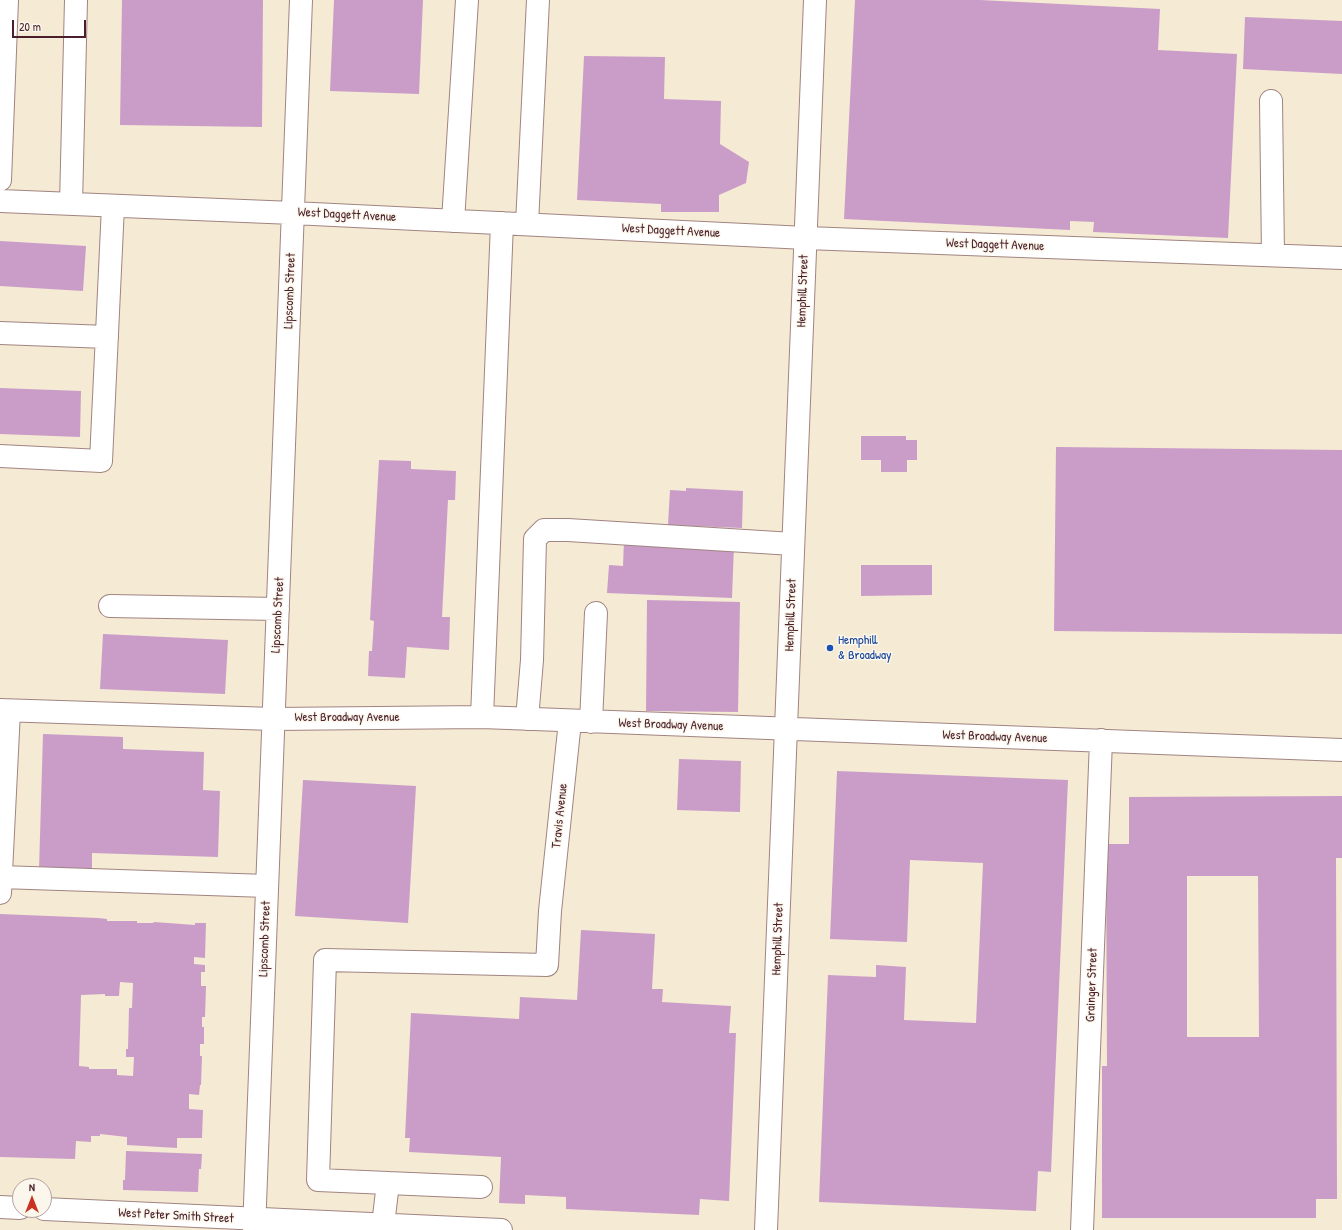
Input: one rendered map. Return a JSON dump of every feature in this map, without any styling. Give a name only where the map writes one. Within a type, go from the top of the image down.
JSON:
[{"type":"street","points":[[0,180],[7,0]]},
{"type":"street","points":[[71,204],[76,0]]},
{"type":"street","name":"Lipscomb Street","points":[[254,1225],[302,0]]},
{"type":"street","points":[[453,220],[467,0]]},
{"type":"street","points":[[527,224],[538,0]]},
{"type":"street","name":"Hemphill Street","points":[[766,1230],[815,0]]},
{"type":"street","points":[[1271,101],[1273,255]]},
{"type":"street","name":"West Daggett Avenue","points":[[0,201],[453,220],[806,238],[1342,258]]},
{"type":"street","points":[[0,456],[101,461],[113,206]]},
{"type":"street","points":[[482,717],[502,223]]},
{"type":"street","points":[[0,333],[107,337]]},
{"type":"street","points":[[527,719],[532,660],[535,539],[544,530],[568,530],[793,544]]},
{"type":"street","points":[[110,606],[278,609]]},
{"type":"street","points":[[591,722],[596,613]]},
{"type":"street","points":[[5,711],[1,885],[267,886]]},
{"type":"street","name":"West Broadway Avenue","points":[[5,711],[273,719],[482,717],[1342,750]]},
{"type":"street","name":"Travis Avenue","points":[[388,1183],[318,1180],[325,960],[546,965],[550,911],[570,721]]},
{"type":"street","name":"Grainger Street","points":[[1082,1230],[1094,1115],[1101,740]]},
{"type":"street","points":[[383,1225],[388,1183],[481,1187]]},
{"type":"street","points":[[0,1207],[12,1208]]},
{"type":"street","name":"West Peter Smith Street","points":[[52,1210],[254,1225],[383,1225],[500,1230]]},
{"type":"building","points":[[122,0],[263,0],[262,127],[120,125]]},
{"type":"building","points":[[334,0],[423,0],[419,94],[330,91]]},
{"type":"building","points":[[855,0],[980,0],[1160,9],[1158,50],[1237,54],[1228,238],[1093,232],[1094,222],[1070,221],[1070,230],[844,219]]},
{"type":"building","points":[[1245,17],[1342,21],[1342,74],[1243,69]]},
{"type":"building","points":[[584,56],[665,57],[664,99],[721,101],[720,144],[749,162],[746,183],[719,195],[719,212],[661,212],[661,204],[577,200]]},
{"type":"building","points":[[0,241],[86,246],[83,291],[0,286]]},
{"type":"building","points":[[0,388],[81,391],[80,437],[0,434]]},
{"type":"building","points":[[861,436],[906,436],[906,440],[917,440],[917,460],[907,460],[907,472],[881,472],[881,460],[861,460]]},
{"type":"building","points":[[1056,447],[1342,450],[1342,634],[1054,631]]},
{"type":"building","points":[[379,460],[411,461],[411,469],[456,471],[455,500],[448,500],[442,617],[450,617],[449,650],[407,647],[405,678],[368,676],[369,651],[372,651],[374,621],[370,620]]},
{"type":"building","points":[[686,488],[743,491],[742,528],[668,525],[670,490],[686,491]]},
{"type":"building","points":[[624,540],[734,545],[732,598],[607,593],[609,565],[623,566]]},
{"type":"building","points":[[861,565],[932,565],[932,595],[861,596]]},
{"type":"building","points":[[647,600],[740,602],[738,712],[646,711]]},
{"type":"building","points":[[103,634],[228,640],[225,694],[100,689]]},
{"type":"building","points":[[43,734],[123,737],[123,749],[204,752],[203,790],[220,791],[218,857],[92,853],[92,872],[39,870]]},
{"type":"building","points":[[679,759],[741,761],[740,812],[677,810]]},
{"type":"building","points":[[837,771],[1068,780],[1051,1172],[1038,1171],[1036,1211],[819,1202],[828,975],[876,977],[876,965],[906,967],[904,1020],[976,1023],[983,863],[910,860],[907,942],[830,939]]},
{"type":"building","points":[[303,780],[416,786],[408,923],[295,916]]},
{"type":"building","points":[[1342,796],[1342,858],[1336,858],[1337,1199],[1316,1199],[1316,1218],[1102,1218],[1102,1066],[1107,1066],[1106,844],[1129,844],[1129,797]],"holes":[[[1187,876],[1258,876],[1259,1037],[1187,1037]]]},
{"type":"building","points":[[0,914],[98,918],[107,919],[107,921],[137,921],[137,923],[154,922],[195,925],[195,923],[206,923],[205,958],[194,957],[194,964],[205,965],[205,972],[201,972],[201,986],[206,986],[205,1017],[202,1017],[202,1027],[204,1027],[204,1044],[200,1044],[200,1056],[202,1056],[201,1085],[199,1095],[189,1094],[189,1109],[203,1110],[202,1138],[177,1138],[177,1148],[127,1145],[127,1137],[100,1134],[100,1136],[91,1136],[91,1142],[76,1141],[75,1159],[0,1157]],"holes":[[[120,982],[133,983],[132,1008],[129,1008],[128,1049],[126,1049],[126,1057],[134,1057],[133,1076],[117,1075],[117,1069],[89,1069],[89,1067],[79,1066],[81,995],[105,994],[105,996],[119,996]]]},
{"type":"building","points":[[581,930],[655,934],[652,989],[663,989],[662,1002],[731,1006],[729,1033],[736,1033],[729,1201],[700,1199],[699,1215],[566,1209],[566,1197],[525,1195],[525,1204],[499,1203],[501,1157],[409,1152],[410,1138],[405,1138],[411,1013],[519,1019],[520,997],[577,1000]]},
{"type":"building","points":[[126,1151],[202,1154],[201,1169],[199,1169],[198,1192],[123,1190],[123,1180],[125,1180]]},
{"type":"place","name":"Hemphill & Broadway","points":[[830,648]]}]
